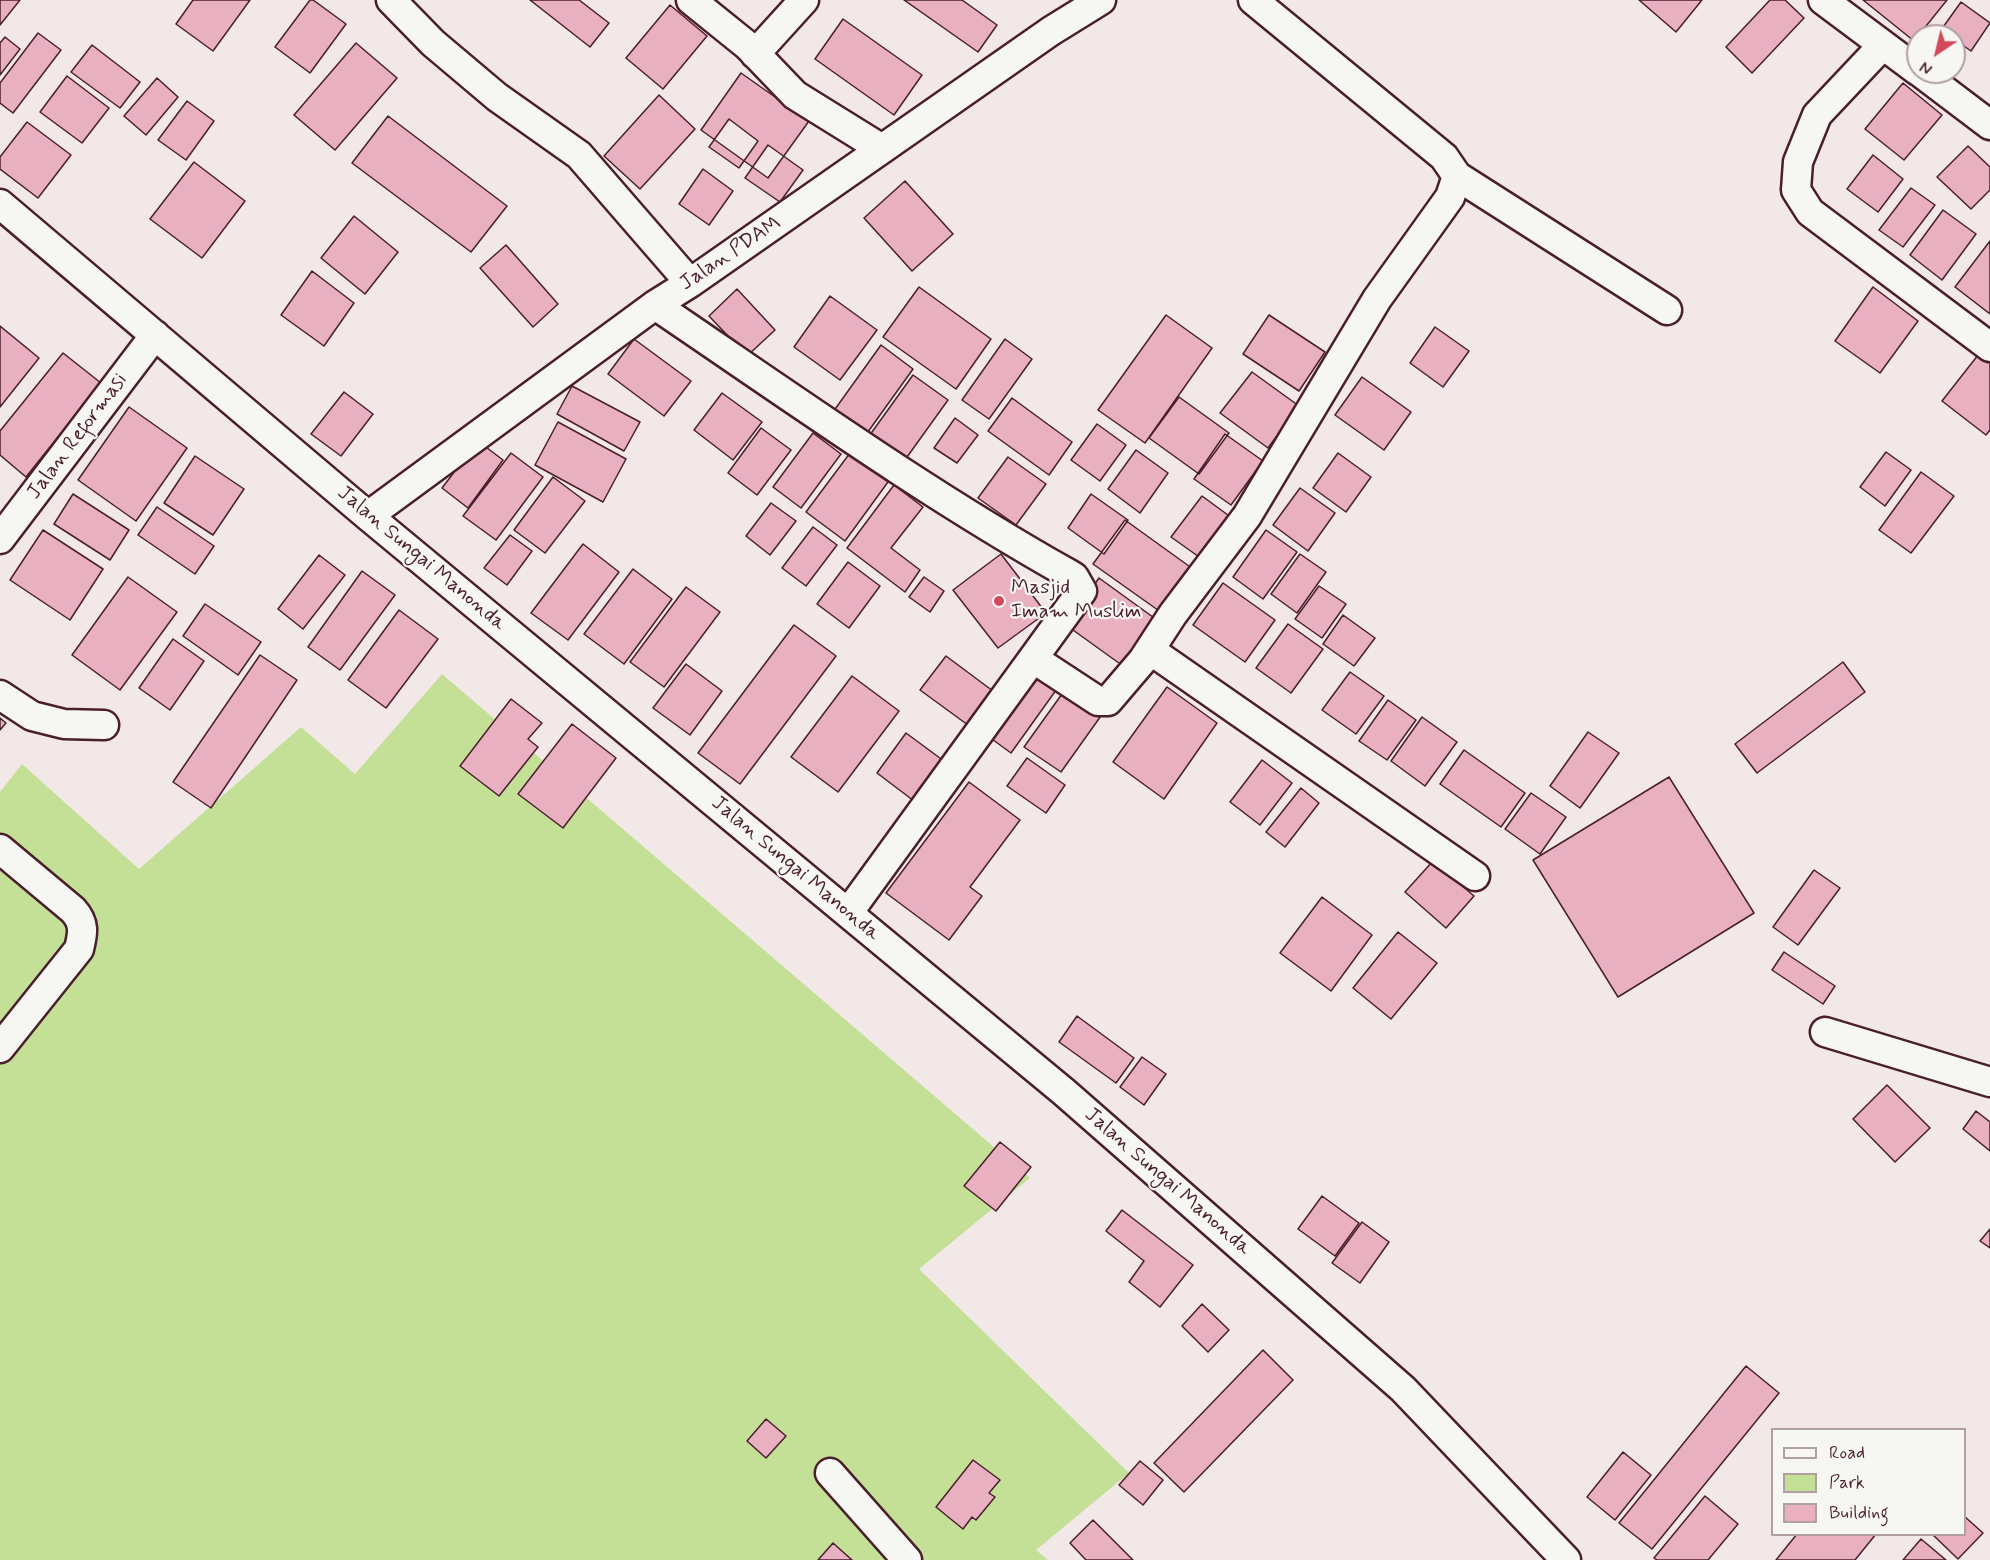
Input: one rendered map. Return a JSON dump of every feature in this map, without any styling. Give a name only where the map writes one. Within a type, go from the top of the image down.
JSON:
[{"type":"street","points":[[391,0],[433,43],[497,97],[579,155],[690,283]]},
{"type":"street","points":[[691,0],[755,54],[795,95],[882,149]]},
{"type":"street","points":[[755,54],[804,0]]},
{"type":"street","name":"Jalan PDAM","points":[[368,516],[655,305],[1051,32],[1101,0]]},
{"type":"street","points":[[1253,0],[1444,157],[1457,176],[1667,310]]},
{"type":"street","points":[[1822,0],[1906,62]]},
{"type":"street","points":[[1883,45],[1817,115],[1798,162],[1796,190],[1810,212],[1990,347]]},
{"type":"street","points":[[1936,84],[1990,125]]},
{"type":"street","points":[[1034,659],[1098,701],[1108,701],[1150,650],[1173,614],[1247,516],[1377,298],[1450,197],[1457,176]]},
{"type":"street","name":"Jalan Sungai Manonda","points":[[0,204],[368,516],[1064,1092],[1403,1389],[1566,1560]]},
{"type":"street","points":[[655,305],[889,464],[1074,577],[1082,591],[848,913]]},
{"type":"street","name":"Jalan Reformasi","points":[[0,539],[155,335]]},
{"type":"street","points":[[1150,650],[1475,876]]},
{"type":"street","points":[[0,695],[32,716],[64,724],[104,725]]},
{"type":"street","points":[[0,849],[74,910],[80,917],[83,930],[79,949],[0,1048]]},
{"type":"street","points":[[1825,1032],[1990,1082]]},
{"type":"street","points":[[830,1473],[907,1560]]},
{"type":"green space","points":[[442,674],[1030,1178],[919,1269],[1129,1473],[1036,1550],[1048,1560],[0,1560],[0,792],[22,764],[139,869],[301,727],[355,774]]},
{"type":"building","points":[[0,0],[20,0],[0,25]]},
{"type":"building","points":[[193,0],[250,0],[213,51],[176,24]]},
{"type":"building","points":[[310,0],[346,24],[310,73],[275,47]]},
{"type":"building","points":[[530,0],[579,0],[609,23],[590,47]]},
{"type":"building","points":[[904,0],[962,0],[997,25],[978,52]]},
{"type":"building","points":[[1639,0],[1702,0],[1676,32]]},
{"type":"building","points":[[1770,0],[1785,0],[1804,18],[1752,73],[1726,47]]},
{"type":"building","points":[[1863,0],[1947,0],[1928,24],[1906,24],[1906,35]]},
{"type":"building","points":[[1961,2],[1990,23],[1971,51],[1966,47],[1966,24],[1945,24]]},
{"type":"building","points":[[670,5],[707,36],[663,89],[626,58]]},
{"type":"building","points":[[843,19],[922,75],[894,115],[815,59]]},
{"type":"building","points":[[38,33],[61,50],[13,113],[0,103],[0,83]]},
{"type":"building","points":[[5,37],[20,49],[0,75],[0,43]]},
{"type":"building","points":[[356,43],[397,78],[335,150],[294,115]]},
{"type":"building","points":[[92,45],[140,82],[120,108],[71,72]]},
{"type":"building","points":[[741,73],[809,121],[768,178],[701,130]]},
{"type":"building","points":[[67,76],[109,108],[82,143],[40,112]]},
{"type":"building","points":[[157,78],[178,97],[146,135],[124,116]]},
{"type":"building","points":[[1903,83],[1942,115],[1904,160],[1865,129]]},
{"type":"building","points":[[659,95],[695,129],[640,189],[604,156]]},
{"type":"building","points":[[187,101],[214,121],[186,160],[158,140]]},
{"type":"building","points":[[388,116],[507,206],[471,252],[352,163]]},
{"type":"building","points":[[729,119],[758,141],[739,168],[709,147]]},
{"type":"building","points":[[27,122],[71,155],[38,198],[0,169],[0,157]]},
{"type":"building","points":[[768,145],[803,170],[780,202],[745,178]]},
{"type":"building","points":[[1968,146],[1990,167],[1990,190],[1971,209],[1937,177]]},
{"type":"building","points":[[1873,155],[1903,179],[1878,212],[1847,189]]},
{"type":"building","points":[[194,162],[245,201],[202,258],[150,219]]},
{"type":"building","points":[[703,169],[733,191],[709,225],[679,204]]},
{"type":"building","points":[[905,181],[953,234],[912,271],[864,218]]},
{"type":"building","points":[[1911,188],[1935,205],[1903,247],[1879,230]]},
{"type":"building","points":[[1943,210],[1976,234],[1942,280],[1910,255]]},
{"type":"building","points":[[354,216],[398,252],[365,294],[321,258]]},
{"type":"building","points":[[1990,241],[1990,314],[1955,287]]},
{"type":"building","points":[[506,245],[558,304],[533,327],[480,268]]},
{"type":"building","points":[[312,271],[354,303],[324,346],[281,315]]},
{"type":"building","points":[[919,287],[991,339],[956,389],[883,337]]},
{"type":"building","points":[[1873,287],[1918,321],[1880,373],[1835,341]]},
{"type":"building","points":[[737,289],[775,330],[747,356],[709,316]]},
{"type":"building","points":[[830,296],[877,330],[840,380],[794,347]]},
{"type":"building","points":[[1166,315],[1212,348],[1145,443],[1098,410]]},
{"type":"building","points":[[1269,315],[1325,352],[1299,391],[1243,354]]},
{"type":"building","points":[[0,326],[39,358],[0,407]]},
{"type":"building","points":[[1435,327],[1469,351],[1443,387],[1410,363]]},
{"type":"building","points":[[634,339],[691,381],[664,416],[608,374]]},
{"type":"building","points":[[1005,339],[1032,359],[989,419],[962,400]]},
{"type":"building","points":[[881,345],[913,369],[865,436],[833,412]]},
{"type":"building","points":[[1982,350],[1990,356],[1990,430],[1986,435],[1942,401]]},
{"type":"building","points":[[63,353],[101,383],[26,477],[0,455],[0,431]]},
{"type":"building","points":[[1252,372],[1299,406],[1268,448],[1220,413]]},
{"type":"building","points":[[913,375],[948,400],[902,464],[867,439]]},
{"type":"building","points":[[1362,377],[1411,412],[1384,450],[1335,415]]},
{"type":"building","points":[[572,386],[640,422],[624,451],[557,414]]},
{"type":"building","points":[[344,392],[373,414],[341,456],[311,434]]},
{"type":"building","points":[[722,393],[762,422],[733,460],[694,430]]},
{"type":"building","points":[[1179,397],[1229,433],[1199,474],[1149,438]]},
{"type":"building","points":[[1012,398],[1072,442],[1049,475],[988,431]]},
{"type":"building","points":[[129,407],[187,448],[136,521],[78,480]]},
{"type":"building","points":[[955,418],[978,435],[957,463],[934,448]]},
{"type":"building","points":[[558,422],[626,459],[603,502],[535,465]]},
{"type":"building","points":[[1097,424],[1126,445],[1100,481],[1071,460]]},
{"type":"building","points":[[761,428],[791,450],[757,495],[728,473]]},
{"type":"building","points":[[813,433],[841,454],[801,508],[773,487]]},
{"type":"building","points":[[1225,434],[1263,461],[1231,505],[1194,479]]},
{"type":"building","points":[[478,441],[503,460],[468,508],[442,488]]},
{"type":"building","points":[[1136,450],[1168,473],[1140,513],[1108,489]]},
{"type":"building","points":[[1886,452],[1911,470],[1885,506],[1860,487]]},
{"type":"building","points":[[511,453],[543,477],[496,540],[463,516]]},
{"type":"building","points":[[850,453],[888,482],[845,541],[806,512]]},
{"type":"building","points":[[1338,453],[1371,477],[1346,512],[1313,488]]},
{"type":"building","points":[[195,456],[244,489],[213,535],[164,503]]},
{"type":"building","points":[[1008,457],[1046,484],[1016,525],[978,498]]},
{"type":"building","points":[[1921,472],[1954,496],[1911,553],[1879,530]]},
{"type":"building","points":[[553,477],[585,501],[545,553],[514,530]]},
{"type":"building","points":[[894,485],[923,507],[891,548],[920,570],[905,592],[847,548]]},
{"type":"building","points":[[1300,488],[1335,513],[1308,551],[1273,525]]},
{"type":"building","points":[[73,494],[129,530],[110,560],[54,524]]},
{"type":"building","points":[[1091,494],[1128,520],[1104,554],[1068,528]]},
{"type":"building","points":[[1202,496],[1232,518],[1202,559],[1171,537]]},
{"type":"building","points":[[771,503],[796,521],[770,555],[746,536]]},
{"type":"building","points":[[157,507],[214,546],[195,574],[138,535]]},
{"type":"building","points":[[1125,520],[1193,569],[1162,613],[1093,564]]},
{"type":"building","points":[[813,527],[837,545],[806,586],[782,568]]},
{"type":"building","points":[[43,530],[103,569],[70,620],[10,580]]},
{"type":"building","points":[[1266,530],[1297,552],[1263,599],[1233,577]]},
{"type":"building","points":[[510,535],[532,551],[507,585],[484,568]]},
{"type":"building","points":[[583,544],[619,572],[568,640],[531,613]]},
{"type":"building","name":"Masjid Imam Muslim","points":[[1001,554],[1046,613],[998,648],[953,590]]},
{"type":"building","points":[[1300,554],[1326,572],[1297,613],[1271,594]]},
{"type":"building","points":[[319,555],[345,575],[303,629],[278,609]]},
{"type":"building","points":[[848,562],[880,586],[849,628],[817,604]]},
{"type":"building","points":[[633,569],[672,599],[624,664],[584,634]]},
{"type":"building","points":[[362,571],[395,595],[340,670],[308,647]]},
{"type":"building","points":[[128,577],[177,612],[120,690],[72,655]]},
{"type":"building","points":[[924,577],[944,591],[930,612],[909,597]]},
{"type":"building","points":[[1099,578],[1157,620],[1123,666],[1066,625]]},
{"type":"building","points":[[1223,583],[1275,620],[1245,662],[1193,625]]},
{"type":"building","points":[[1319,586],[1346,604],[1322,638],[1295,619]]},
{"type":"building","points":[[686,587],[720,612],[664,687],[630,662]]},
{"type":"building","points":[[205,604],[261,642],[238,675],[183,636]]},
{"type":"building","points":[[399,610],[438,639],[386,708],[348,680]]},
{"type":"building","points":[[1343,615],[1375,638],[1354,666],[1323,644]]},
{"type":"building","points":[[1288,624],[1323,649],[1291,693],[1256,668]]},
{"type":"building","points":[[794,625],[836,656],[740,784],[698,753]]},
{"type":"building","points":[[173,639],[204,661],[170,710],[139,688]]},
{"type":"building","points":[[260,655],[297,680],[211,808],[173,782]]},
{"type":"building","points":[[946,656],[997,694],[972,728],[920,690]]},
{"type":"building","points":[[1843,662],[1865,692],[1757,773],[1735,744]]},
{"type":"building","points":[[686,664],[722,691],[690,735],[653,708]]},
{"type":"building","points":[[1033,668],[1059,686],[1011,753],[985,734]]},
{"type":"building","points":[[1350,672],[1384,696],[1356,734],[1322,710]]},
{"type":"building","points":[[852,676],[899,711],[838,792],[791,757]]},
{"type":"building","points":[[1067,687],[1103,713],[1061,772],[1024,747]]},
{"type":"building","points":[[1167,687],[1217,723],[1164,799],[1113,762]]},
{"type":"building","points":[[511,699],[542,723],[528,739],[538,747],[499,796],[460,766]]},
{"type":"building","points":[[1388,700],[1416,720],[1387,760],[1359,741]]},
{"type":"building","points":[[1422,717],[1457,742],[1425,786],[1391,761]]},
{"type":"building","points":[[0,718],[6,723],[0,730]]},
{"type":"building","points":[[572,724],[616,758],[563,828],[518,794]]},
{"type":"building","points":[[1588,732],[1619,753],[1580,808],[1550,786]]},
{"type":"building","points":[[906,733],[948,764],[918,804],[877,773]]},
{"type":"building","points":[[1464,750],[1525,793],[1501,827],[1440,784]]},
{"type":"building","points":[[1027,758],[1065,785],[1046,813],[1007,786]]},
{"type":"building","points":[[1262,760],[1292,783],[1260,825],[1230,802]]},
{"type":"building","points":[[1669,777],[1754,913],[1618,997],[1533,860]]},
{"type":"building","points":[[969,782],[1020,820],[970,887],[982,896],[949,940],[886,893]]},
{"type":"building","points":[[1301,788],[1319,803],[1285,847],[1266,832]]},
{"type":"building","points":[[1531,793],[1566,817],[1540,854],[1505,829]]},
{"type":"building","points":[[1433,861],[1474,896],[1446,928],[1405,892]]},
{"type":"building","points":[[1814,870],[1840,888],[1798,945],[1773,927]]},
{"type":"building","points":[[1322,897],[1372,935],[1331,991],[1280,953]]},
{"type":"building","points":[[1398,932],[1437,963],[1391,1019],[1353,988]]},
{"type":"building","points":[[1784,952],[1835,986],[1823,1004],[1772,970]]},
{"type":"building","points":[[1077,1016],[1134,1058],[1116,1083],[1059,1042]]},
{"type":"building","points":[[1142,1057],[1166,1074],[1144,1105],[1120,1087]]},
{"type":"building","points":[[1887,1085],[1930,1128],[1895,1162],[1853,1119]]},
{"type":"building","points":[[1976,1111],[1990,1122],[1990,1151],[1963,1129]]},
{"type":"building","points":[[1000,1142],[1031,1167],[996,1211],[964,1186]]},
{"type":"building","points":[[1322,1196],[1359,1223],[1335,1256],[1298,1229]]},
{"type":"building","points":[[1122,1210],[1193,1265],[1160,1307],[1129,1282],[1144,1261],[1106,1231]]},
{"type":"building","points":[[1362,1222],[1389,1242],[1360,1283],[1332,1263]]},
{"type":"building","points":[[1990,1229],[1990,1248],[1980,1241]]},
{"type":"building","points":[[1202,1304],[1229,1330],[1208,1352],[1182,1326]]},
{"type":"building","points":[[1263,1350],[1293,1380],[1184,1492],[1154,1463]]},
{"type":"building","points":[[1746,1366],[1779,1393],[1652,1549],[1619,1523]]},
{"type":"building","points":[[766,1419],[786,1436],[766,1458],[747,1441]]},
{"type":"building","points":[[1623,1452],[1651,1475],[1615,1520],[1587,1497]]},
{"type":"building","points":[[973,1460],[1000,1480],[989,1493],[995,1497],[976,1520],[972,1517],[963,1529],[936,1507]]},
{"type":"building","points":[[1140,1461],[1163,1480],[1143,1505],[1119,1485]]},
{"type":"building","points":[[1705,1496],[1738,1524],[1708,1560],[1657,1560],[1654,1558]]},
{"type":"building","points":[[1966,1518],[1983,1533],[1958,1559],[1934,1536],[1966,1536]]},
{"type":"building","points":[[1093,1520],[1133,1560],[1086,1560],[1070,1543]]},
{"type":"building","points":[[1795,1536],[1874,1536],[1855,1560],[1776,1560]]},
{"type":"building","points":[[1921,1539],[1946,1560],[1903,1560]]},
{"type":"building","points":[[833,1543],[852,1560],[818,1560]]},
{"type":"place","name":"Masjid Imam Muslim","points":[[999,601]]}]
